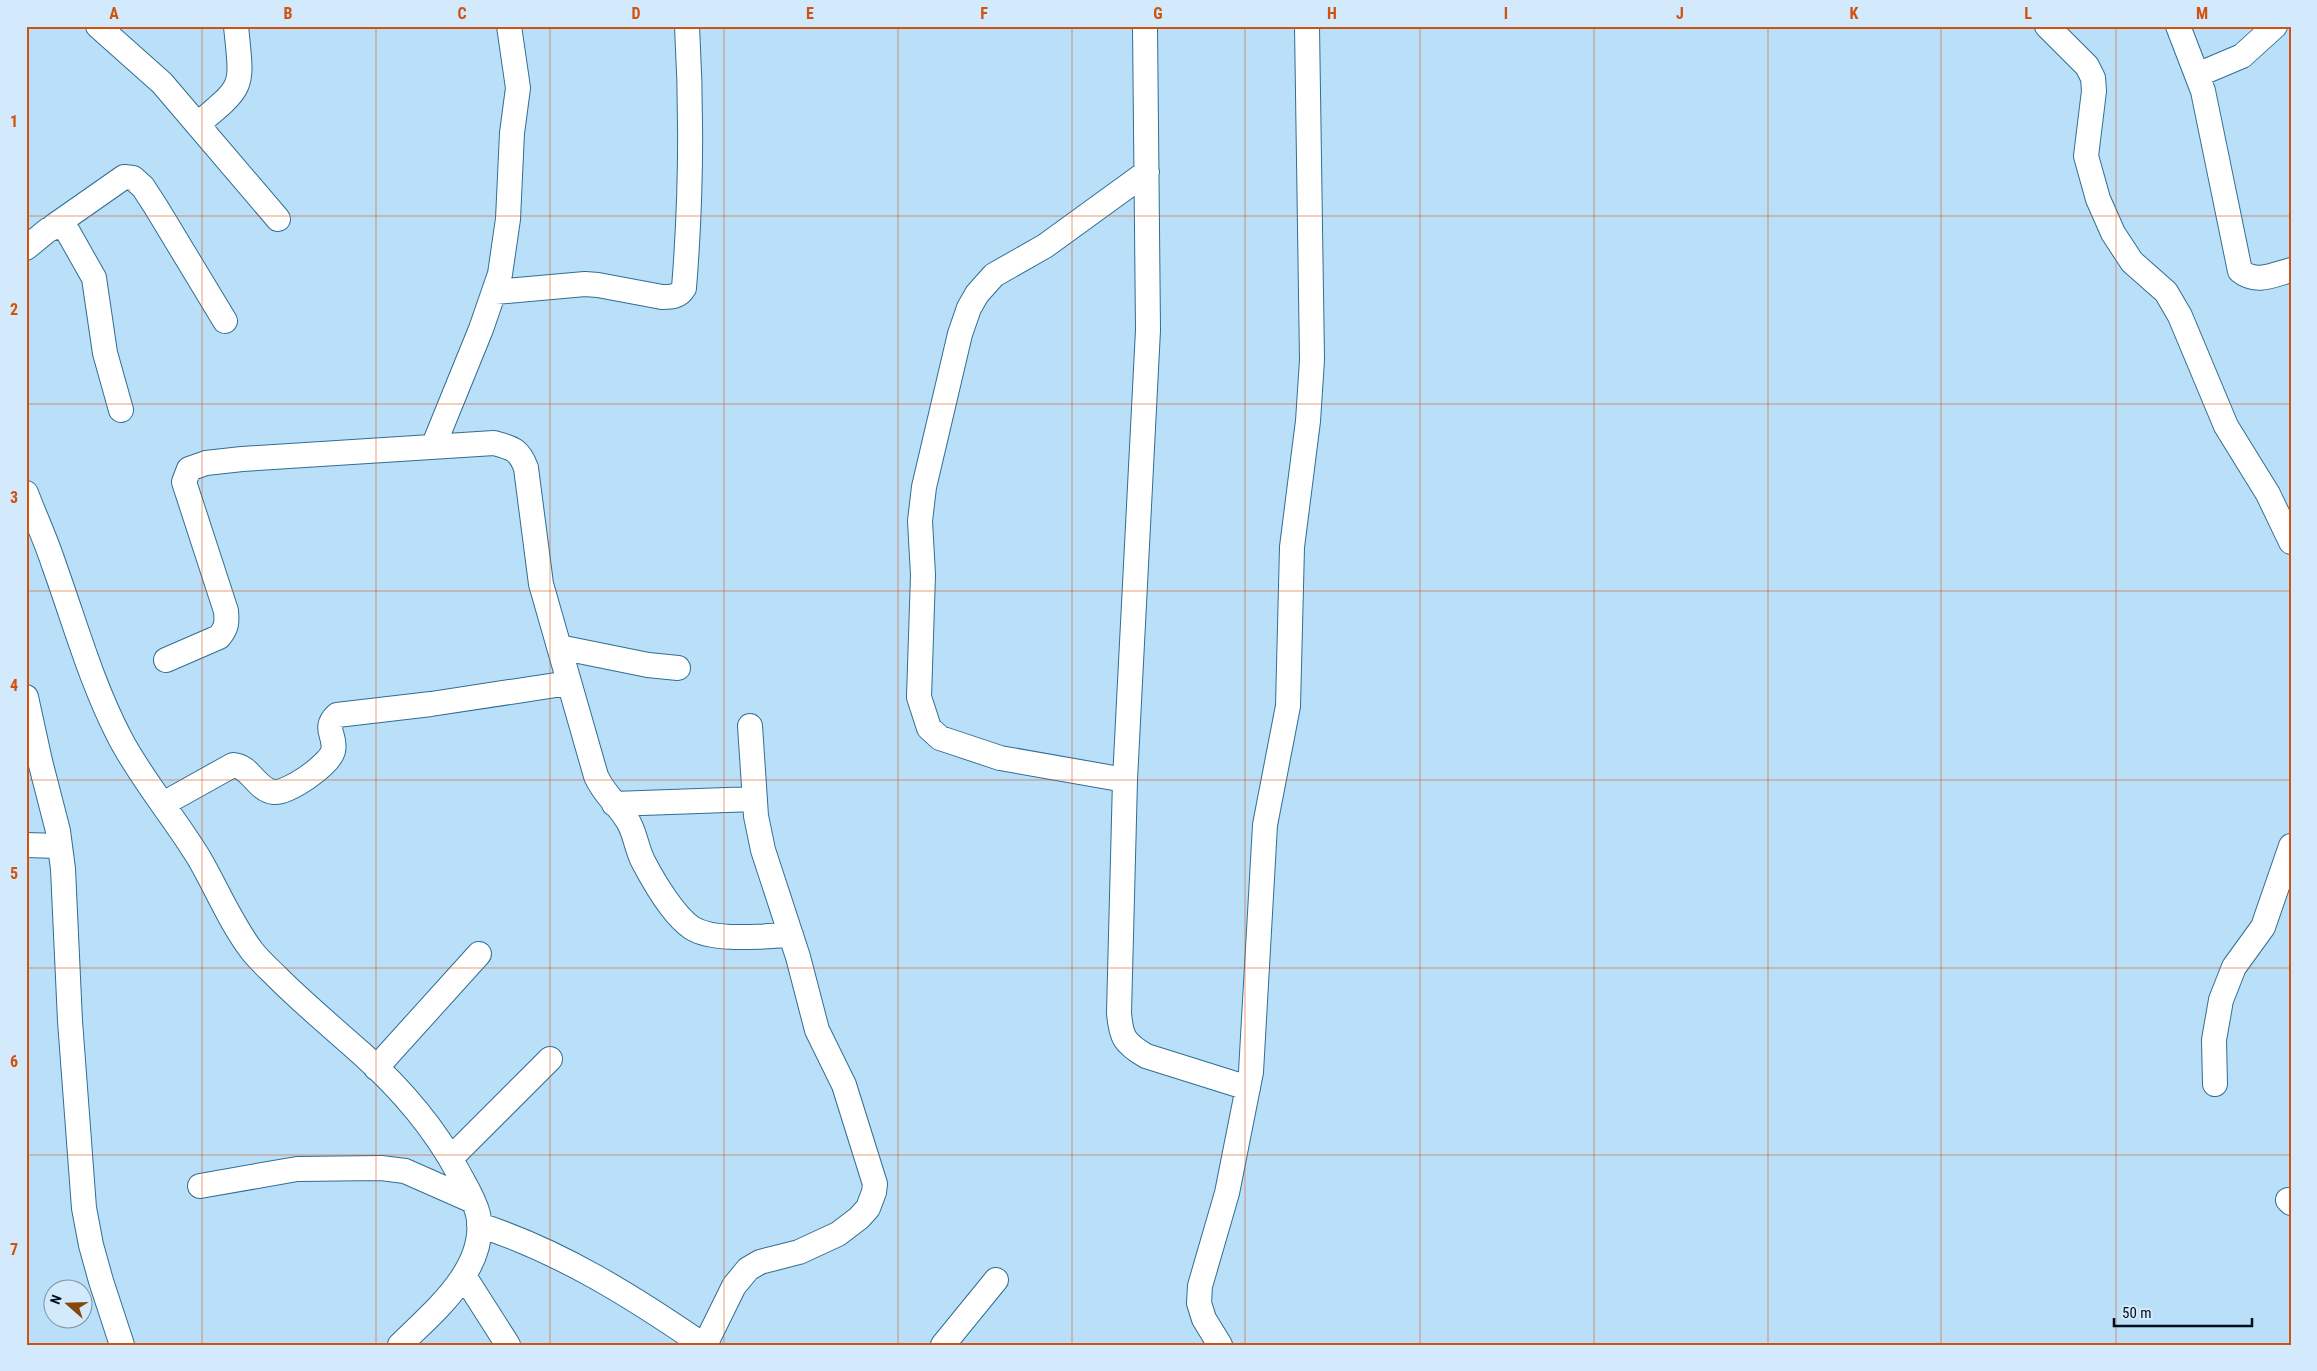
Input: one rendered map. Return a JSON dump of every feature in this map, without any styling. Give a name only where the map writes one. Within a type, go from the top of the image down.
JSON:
[{"type":"street","points":[[98,26],[162,83],[278,219]]},
{"type":"street","points":[[198,124],[230,97],[239,84],[240,69],[236,26]]},
{"type":"street","points":[[433,447],[495,292],[508,219],[512,132],[518,88],[509,26]]},
{"type":"street","points":[[495,292],[585,284],[662,298],[672,297],[681,293],[684,288],[688,223],[691,91],[687,26]]},
{"type":"street","points":[[1145,26],[1148,330],[1125,780],[1119,1013],[1121,1032],[1132,1048],[1146,1056],[1248,1088]]},
{"type":"street","points":[[1220,1345],[1204,1319],[1199,1303],[1200,1286],[1227,1194],[1248,1088],[1265,825],[1288,706],[1292,548],[1309,404],[1312,351],[1307,26]]},
{"type":"street","points":[[2046,26],[2087,66],[2092,78],[2094,91],[2086,156],[2098,199],[2113,233],[2132,262],[2166,292],[2180,316],[2226,426],[2268,494],[2291,542]]},
{"type":"street","points":[[2178,26],[2203,92],[2240,271],[2255,279],[2291,270]]},
{"type":"street","points":[[2197,75],[2242,56],[2275,26]]},
{"type":"street","points":[[1125,780],[1000,758],[940,738],[929,728],[919,697],[922,575],[920,521],[924,486],[960,334],[969,308],[977,294],[994,275],[1046,246],[1147,172]]},
{"type":"street","points":[[26,248],[120,179],[128,176],[133,178],[143,188],[156,207],[225,321]]},
{"type":"street","points":[[54,226],[63,227],[68,232],[94,278],[105,353],[121,410]]},
{"type":"street","points":[[166,660],[219,637],[225,631],[227,622],[226,611],[184,482],[189,469],[206,463],[242,458],[494,443],[514,450],[521,455],[530,489],[541,584],[596,776],[629,823],[642,861],[654,882],[682,919],[692,928],[713,935],[790,935]]},
{"type":"street","points":[[26,493],[105,707],[134,765],[164,804],[203,865],[235,926],[254,954],[318,1016],[395,1086],[429,1125],[451,1158],[473,1200],[479,1226],[478,1239],[464,1276],[446,1298],[400,1345]]},
{"type":"street","points":[[558,646],[648,665],[678,668]]},
{"type":"street","points":[[164,804],[233,765],[238,765],[245,769],[265,789],[276,792],[292,786],[328,760],[333,751],[334,744],[330,724],[337,715],[431,704],[569,683]]},
{"type":"street","points":[[26,697],[60,846],[67,922],[75,1099],[84,1208],[100,1281],[122,1345]]},
{"type":"street","points":[[479,1226],[529,1243],[557,1256],[663,1318],[704,1345],[734,1286],[748,1269],[760,1262],[799,1252],[848,1228],[868,1208],[874,1192],[870,1168],[847,1095],[817,1030],[763,850],[755,799],[750,726]]},
{"type":"street","points":[[614,804],[755,799]]},
{"type":"street","points":[[26,845],[60,846]]},
{"type":"street","points":[[2215,1084],[2214,1040],[2220,1000],[2234,967],[2263,927],[2291,846]]},
{"type":"street","points":[[376,1068],[479,954]]},
{"type":"street","points":[[451,1158],[550,1059]]},
{"type":"street","points":[[200,1186],[298,1169],[381,1168],[405,1171],[473,1200]]},
{"type":"street","points":[[464,1276],[508,1345]]},
{"type":"street","points":[[943,1345],[996,1280]]}]
